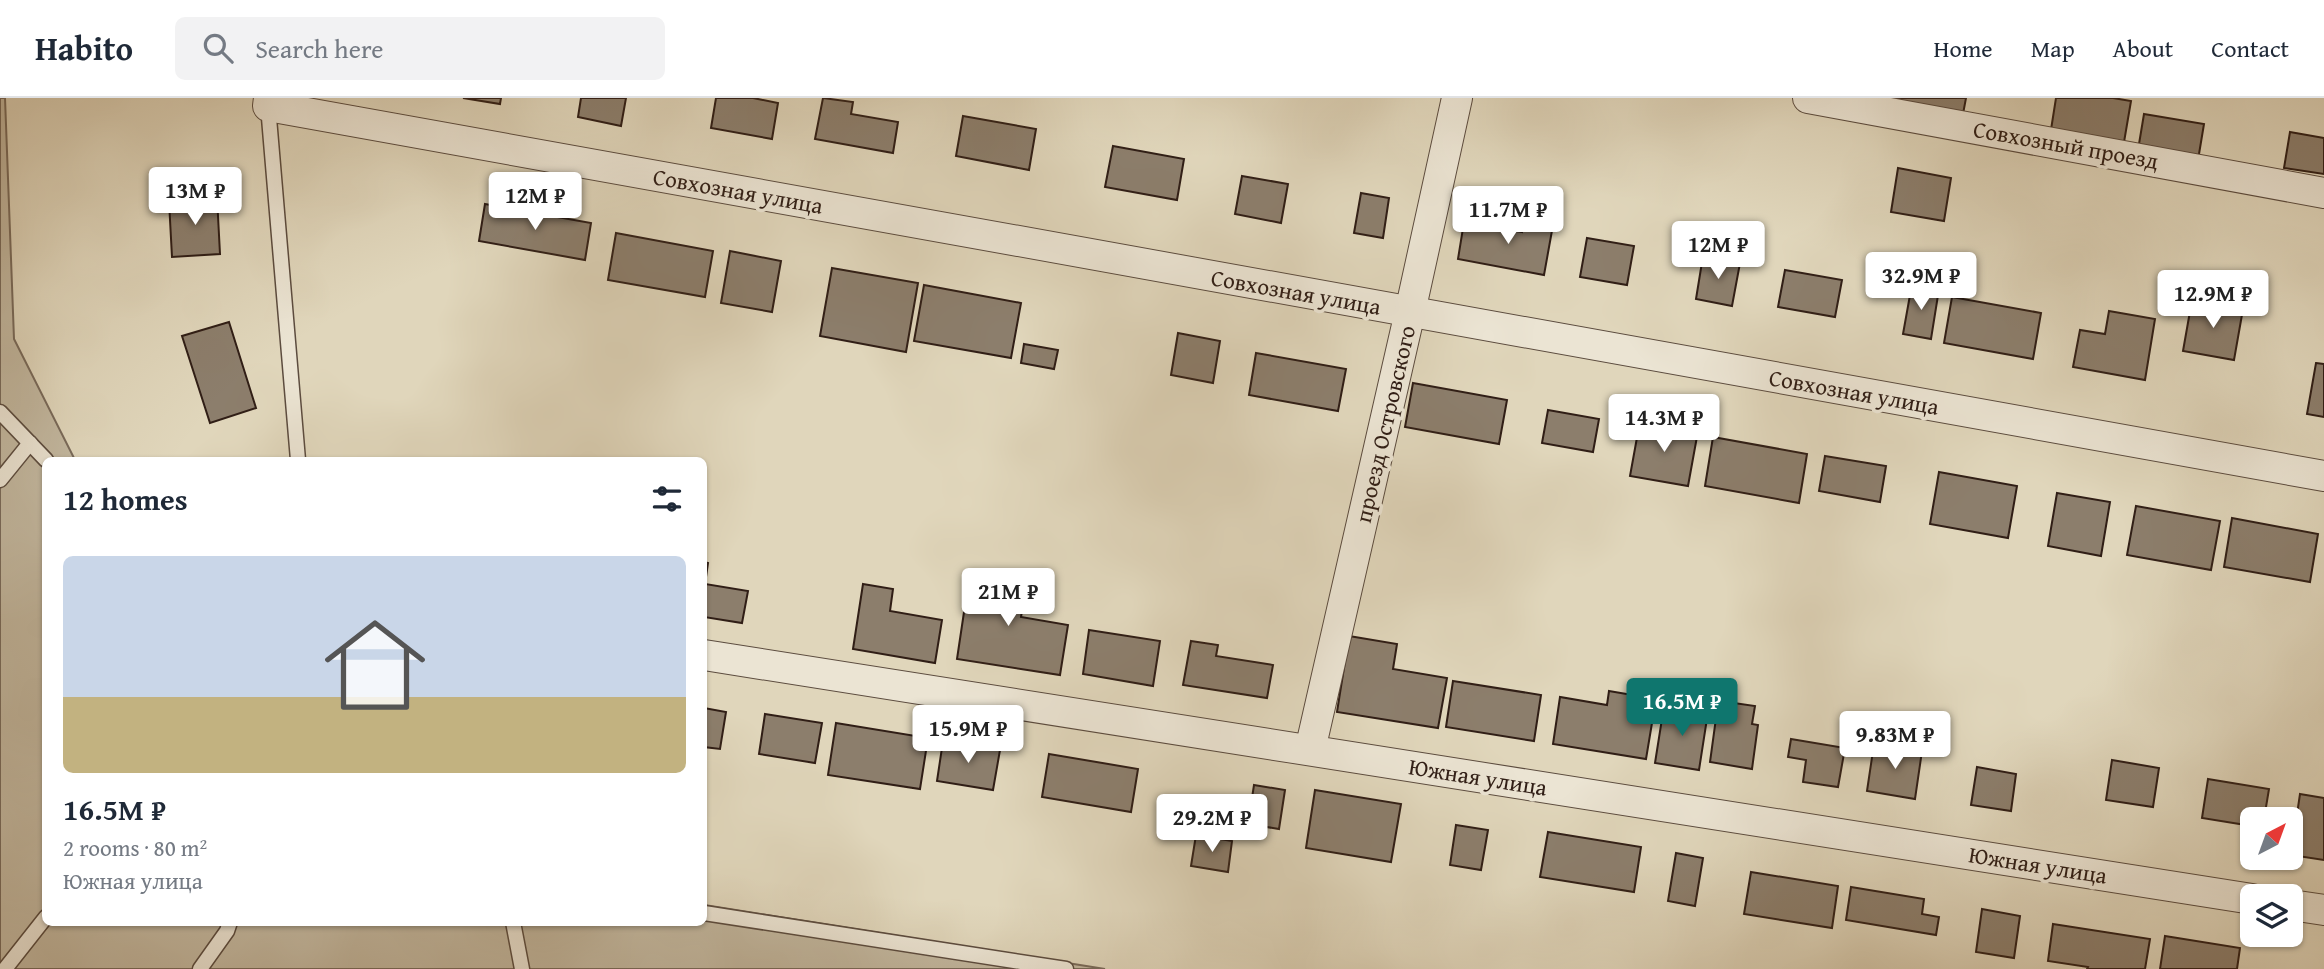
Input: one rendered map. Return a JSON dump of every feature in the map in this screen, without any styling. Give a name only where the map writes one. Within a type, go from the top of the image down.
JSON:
[{"type":"street","name":"проезд Островского","points":[[1310,750],[1457,98]]},
{"type":"street","name":"Совхозный проезд","points":[[1808,98],[2324,193]]},
{"type":"street","name":"Совхозная улица","points":[[269,102],[1410,312],[2324,476]]},
{"type":"street","name":"Южная улица","points":[[707,655],[2240,897]]},
{"type":"street","points":[[2303,907],[2324,910]]},
{"type":"lane","points":[[269,102],[298,457]]},
{"type":"lane","points":[[0,412],[43,457]]},
{"type":"lane","points":[[0,480],[30,443]]},
{"type":"lane","points":[[707,913],[1066,969]]},
{"type":"lane","points":[[5,969],[42,922]]},
{"type":"lane","points":[[202,968],[229,926]]},
{"type":"lane","points":[[514,926],[522,969]]},
{"type":"shaded area","points":[[0,98],[5,98],[14,339],[73,457],[42,457],[42,926],[707,926],[707,905],[1105,969],[0,969]]},
{"type":"building","points":[[463,98],[501,98],[500,104]]},
{"type":"building","points":[[581,98],[626,98],[621,126],[578,117]]},
{"type":"building","points":[[716,98],[753,98],[778,103],[772,139],[711,128]]},
{"type":"building","points":[[823,98],[853,102],[851,114],[898,122],[893,153],[815,139]]},
{"type":"building","points":[[1882,98],[1966,98],[1963,114]]},
{"type":"building","points":[[2056,98],[2113,98],[2131,101],[2123,148],[2050,136]]},
{"type":"building","points":[[2144,114],[2204,124],[2198,160],[2138,150]]},
{"type":"building","points":[[963,116],[1036,129],[1029,170],[956,156]]},
{"type":"building","points":[[2290,132],[2324,138],[2324,174],[2284,168]]},
{"type":"building","points":[[1113,146],[1184,159],[1177,200],[1105,187]]},
{"type":"building","points":[[1898,168],[1951,178],[1944,221],[1891,212]]},
{"type":"building","points":[[1242,176],[1288,184],[1281,223],[1235,214]]},
{"type":"building","points":[[1361,193],[1389,198],[1383,238],[1354,233]]},
{"type":"building","points":[[217,197],[220,254],[172,257],[169,201]]},
{"type":"building","points":[[485,204],[591,223],[585,260],[479,241]]},
{"type":"building","points":[[1524,220],[1553,225],[1544,275],[1458,259],[1464,222],[1522,232]]},
{"type":"building","points":[[616,233],[713,251],[705,297],[608,280]]},
{"type":"building","points":[[1587,238],[1634,246],[1627,285],[1580,277]]},
{"type":"building","points":[[730,251],[781,261],[772,312],[721,303]]},
{"type":"building","points":[[1703,256],[1740,263],[1732,306],[1696,299]]},
{"type":"building","points":[[832,268],[918,283],[906,352],[820,336]]},
{"type":"building","points":[[1785,270],[1842,280],[1835,317],[1778,307]]},
{"type":"building","points":[[1912,284],[1939,289],[1931,339],[1903,334]]},
{"type":"building","points":[[924,285],[1021,303],[1011,358],[914,341]]},
{"type":"building","points":[[1952,297],[2041,313],[2033,359],[1944,343]]},
{"type":"building","points":[[2192,300],[2243,309],[2234,360],[2183,351]]},
{"type":"building","points":[[2109,311],[2155,319],[2145,380],[2073,367],[2080,330],[2105,334]]},
{"type":"building","points":[[229,322],[256,408],[210,423],[182,336]]},
{"type":"building","points":[[1178,333],[1220,341],[1213,383],[1171,375]]},
{"type":"building","points":[[1024,344],[1058,350],[1054,369],[1021,363]]},
{"type":"building","points":[[1256,353],[1346,369],[1338,411],[1249,395]]},
{"type":"building","points":[[2316,363],[2324,364],[2324,417],[2307,414]]},
{"type":"building","points":[[1413,383],[1507,400],[1499,444],[1405,427]]},
{"type":"building","points":[[1548,410],[1599,419],[1593,452],[1542,443]]},
{"type":"building","points":[[1640,421],[1698,431],[1688,486],[1630,476]]},
{"type":"building","points":[[1713,437],[1807,454],[1799,503],[1705,486]]},
{"type":"building","points":[[1825,456],[1886,466],[1880,502],[1819,491]]},
{"type":"building","points":[[1939,472],[2017,486],[2008,538],[1930,524]]},
{"type":"building","points":[[2057,493],[2110,502],[2101,556],[2048,546]]},
{"type":"building","points":[[2136,506],[2220,521],[2211,570],[2127,555]]},
{"type":"building","points":[[2232,518],[2318,534],[2310,582],[2224,567]]},
{"type":"building","points":[[970,572],[1027,581],[1021,617],[1068,625],[1060,675],[957,659]]},
{"type":"building","points":[[707,584],[748,591],[742,623],[707,617]]},
{"type":"building","points":[[863,584],[893,589],[890,611],[942,620],[935,663],[853,649]]},
{"type":"building","points":[[1089,630],[1160,641],[1153,686],[1083,674]]},
{"type":"building","points":[[1349,636],[1397,644],[1393,669],[1447,678],[1438,728],[1337,712]]},
{"type":"building","points":[[1191,641],[1218,645],[1216,656],[1273,665],[1267,698],[1183,685]]},
{"type":"building","points":[[1453,681],[1541,695],[1534,741],[1446,727]]},
{"type":"building","points":[[1609,691],[1656,699],[1646,759],[1553,744],[1560,697],[1607,705]]},
{"type":"building","points":[[1727,702],[1755,706],[1752,724],[1758,725],[1752,769],[1710,762],[1716,718],[1724,719]]},
{"type":"building","points":[[1664,706],[1708,712],[1699,770],[1655,763]]},
{"type":"building","points":[[707,709],[726,712],[720,749],[707,747]]},
{"type":"building","points":[[765,714],[822,723],[815,763],[759,754]]},
{"type":"building","points":[[836,723],[928,738],[920,789],[828,775]]},
{"type":"building","points":[[1791,739],[1845,748],[1838,787],[1803,782],[1806,760],[1788,757]]},
{"type":"building","points":[[943,741],[1000,750],[993,790],[937,781]]},
{"type":"building","points":[[1874,744],[1922,751],[1915,799],[1867,791]]},
{"type":"building","points":[[1049,754],[1138,769],[1131,812],[1042,797]]},
{"type":"building","points":[[2112,760],[2159,768],[2153,807],[2106,800]]},
{"type":"building","points":[[1977,767],[2016,774],[2011,811],[1971,805]]},
{"type":"building","points":[[2208,779],[2269,789],[2266,807],[2240,807],[2240,824],[2202,818]]},
{"type":"building","points":[[1254,785],[1285,790],[1279,829],[1248,824]]},
{"type":"building","points":[[1315,790],[1401,804],[1391,862],[1306,848]]},
{"type":"building","points":[[2300,794],[2324,798],[2324,860],[2303,857],[2303,807],[2298,807]]},
{"type":"building","points":[[1456,825],[1488,830],[1481,870],[1450,865]]},
{"type":"building","points":[[1548,832],[1641,847],[1634,892],[1540,877]]},
{"type":"building","points":[[1196,835],[1232,841],[1228,872],[1191,866]]},
{"type":"building","points":[[1676,853],[1703,858],[1695,906],[1668,901]]},
{"type":"building","points":[[1751,872],[1838,886],[1832,928],[1744,914]]},
{"type":"building","points":[[1851,887],[1924,899],[1922,914],[1939,917],[1936,935],[1846,920]]},
{"type":"building","points":[[1982,909],[2020,916],[2014,958],[1976,952]]},
{"type":"building","points":[[2053,924],[2150,939],[2145,969],[2087,969],[2088,967],[2048,961]]},
{"type":"building","points":[[2165,936],[2240,948],[2237,969],[2160,969]]}]
